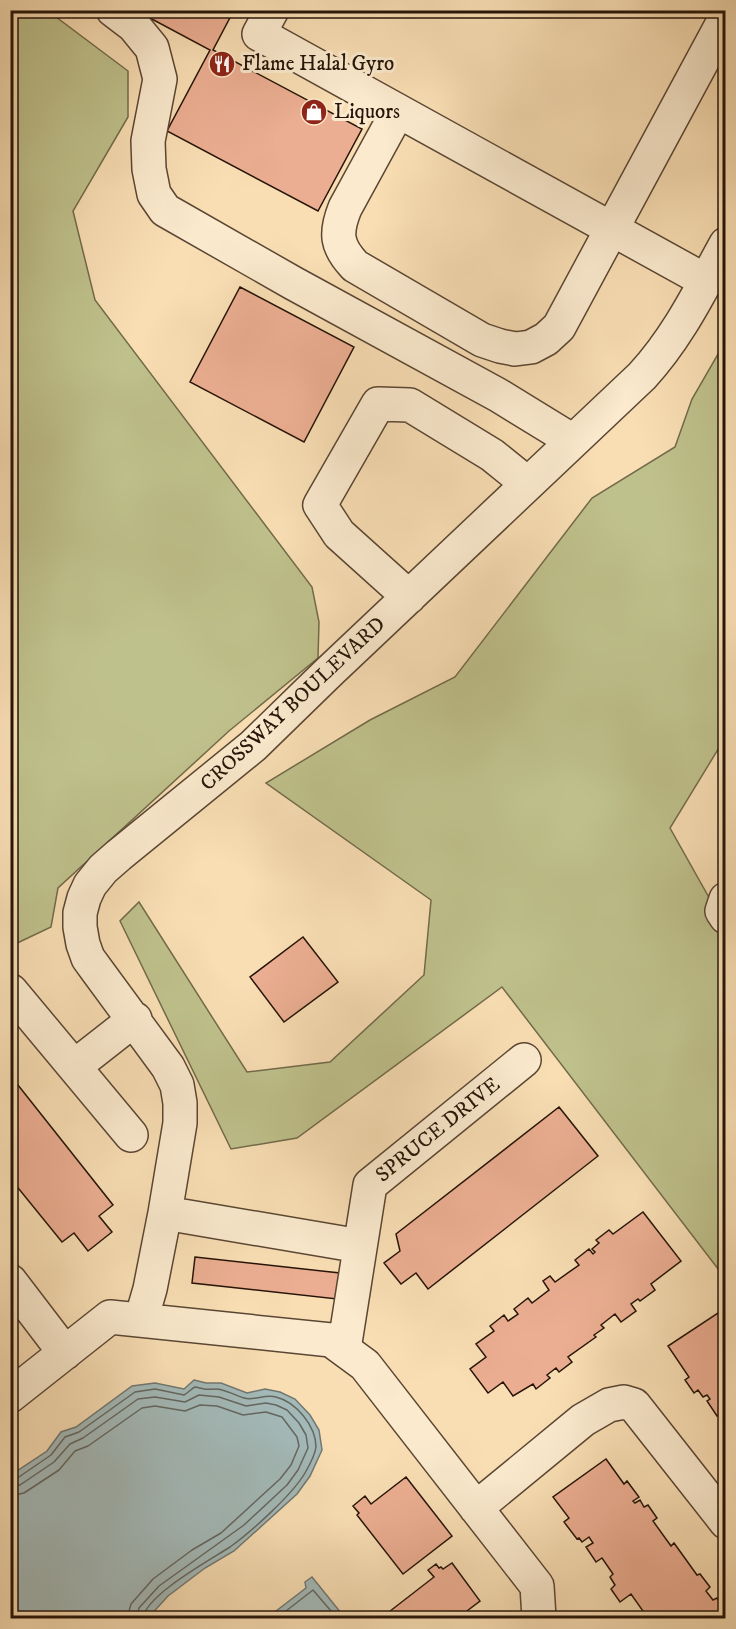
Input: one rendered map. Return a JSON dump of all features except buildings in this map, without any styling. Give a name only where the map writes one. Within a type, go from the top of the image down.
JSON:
[{"type":"street","points":[[113,10],[134,26],[152,48],[160,79],[148,141],[149,170],[154,194],[165,210],[498,395],[573,441]]},
{"type":"street","points":[[272,10],[259,34],[706,281]]},
{"type":"street","points":[[398,111],[338,224],[338,240],[345,256],[355,266],[482,340],[515,349],[531,347],[546,339],[559,327],[726,17]]},
{"type":"street","name":"CROSSWAY BOULEVARD","points":[[141,1320],[150,1289],[180,1123],[177,1084],[160,1053],[92,964],[83,944],[80,913],[90,885],[119,855],[253,746],[658,359],[681,326],[726,244]]},
{"type":"street","points":[[409,597],[339,534],[320,505],[378,404],[410,405],[501,461],[528,484]]},
{"type":"street","points":[[726,899],[722,911],[726,917]]},
{"type":"street","points":[[11,991],[131,1135]]},
{"type":"street","points":[[75,1066],[135,1019]]},
{"type":"street","name":"SPRUCE DRIVE","points":[[344,1349],[370,1185],[524,1060]]},
{"type":"street","points":[[165,1213],[360,1246]]},
{"type":"street","points":[[10,1281],[64,1353]]},
{"type":"street","points":[[10,1396],[110,1317],[331,1340],[365,1365],[537,1586],[539,1618]]},
{"type":"street","points":[[476,1508],[583,1420],[609,1405],[624,1402],[634,1406],[726,1522]]},
{"type":"green space","points":[[10,11],[48,11],[128,71],[128,117],[73,211],[95,300],[312,587],[319,622],[318,658],[229,731],[58,888],[51,927],[11,946]]},
{"type":"green space","points":[[725,342],[725,738],[670,828],[725,926],[725,1278],[502,987],[297,1138],[231,1149],[120,921],[139,902],[247,1072],[330,1062],[424,975],[431,900],[266,783],[370,720],[455,677],[592,498],[675,447],[692,399]]},
{"type":"water","points":[[194,1380],[221,1383],[247,1393],[265,1389],[280,1392],[295,1399],[310,1415],[319,1430],[322,1450],[310,1476],[297,1494],[234,1551],[205,1568],[168,1596],[148,1618],[11,1618],[11,1475],[47,1451],[61,1432],[76,1427],[132,1386],[155,1383],[184,1389]]},
{"type":"water","points":[[312,1577],[341,1613],[327,1618],[267,1618],[306,1588],[305,1582]]},
{"type":"place","name":"Flame Halal Gyro","points":[[222,64]]},
{"type":"place","name":"Liquors","points":[[314,112]]}]
